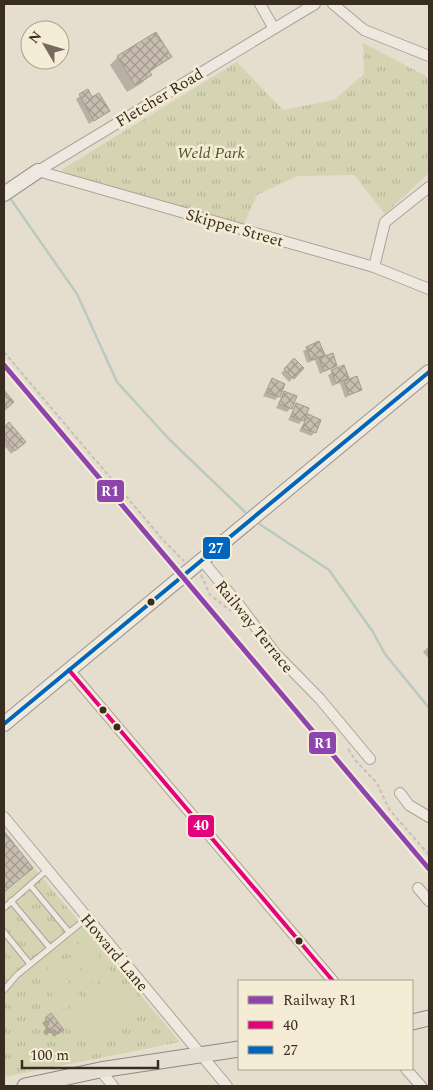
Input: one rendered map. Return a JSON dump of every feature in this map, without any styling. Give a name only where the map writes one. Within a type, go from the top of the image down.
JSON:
[{"type":"main road","name":"Fletcher Road","points":[[4,194],[38,171]]},
{"type":"main road","points":[[4,724],[429,372]]},
{"type":"main road","points":[[413,1022],[429,1018]]},
{"type":"main road","points":[[25,1086],[100,1070],[238,1049]]},
{"type":"street","points":[[260,4],[273,27]]},
{"type":"street","name":"Fletcher Road","points":[[38,171],[273,27],[315,4]]},
{"type":"street","points":[[333,4],[364,30],[429,56]]},
{"type":"street","name":"Skipper Street","points":[[38,171],[374,267],[429,288]]},
{"type":"street","points":[[374,267],[385,222],[429,186]]},
{"type":"street","name":"Railway Terrace","points":[[197,563],[240,606],[274,653],[320,699],[370,760]]},
{"type":"street","points":[[69,670],[332,980]]},
{"type":"street","points":[[400,794],[409,806],[429,817]]},
{"type":"street","name":"Howard Lane","points":[[4,817],[227,1086]]},
{"type":"street","points":[[418,888],[429,901]]},
{"type":"street","points":[[100,1070],[113,1086]]},
{"type":"street","points":[[407,1070],[421,1086]]},
{"type":"lane","points":[[4,908],[48,870]]},
{"type":"lane","points":[[30,885],[69,932]]},
{"type":"lane","points":[[11,901],[50,948]]},
{"type":"lane","points":[[4,990],[30,964],[87,918]]},
{"type":"lane","points":[[4,932],[30,964]]},
{"type":"path","points":[[4,352],[164,541],[197,563],[210,595],[238,615]]},
{"type":"path","points":[[347,747],[356,761],[377,784],[390,809],[429,856]]},
{"type":"green space","name":"Weld Park","points":[[363,43],[426,76],[429,82],[429,173],[385,214],[354,175],[297,176],[257,195],[242,228],[81,181],[61,170],[237,62],[283,110],[334,100],[364,74]]},
{"type":"green space","points":[[4,832],[180,1042],[4,1077]]},
{"type":"green space","points":[[84,939],[111,972],[95,985],[68,952]]},
{"type":"green space","points":[[70,957],[91,982],[79,992],[58,967]]},
{"type":"green space","points":[[54,964],[81,997],[65,1010],[38,977]]},
{"type":"green space","points":[[115,976],[142,1009],[126,1022],[99,990]]},
{"type":"green space","points":[[101,994],[122,1019],[109,1029],[89,1004]]},
{"type":"green space","points":[[84,1001],[111,1034],[95,1047],[68,1015]]},
{"type":"building","points":[[156,32],[172,57],[149,71],[152,75],[135,85],[117,56]]},
{"type":"building","points":[[88,89],[92,97],[99,93],[110,111],[94,121],[79,94]]},
{"type":"building","points":[[319,341],[325,355],[311,360],[306,347]]},
{"type":"building","points":[[333,353],[337,366],[324,371],[319,358]]},
{"type":"building","points":[[294,358],[304,368],[294,379],[284,369]]},
{"type":"building","points":[[344,365],[349,378],[336,383],[331,370]]},
{"type":"building","points":[[357,376],[362,390],[349,395],[344,381]]},
{"type":"building","points":[[272,378],[285,384],[280,397],[266,392]]},
{"type":"building","points":[[4,390],[14,402],[4,411]]},
{"type":"building","points":[[284,391],[297,396],[292,409],[279,404]]},
{"type":"building","points":[[296,403],[309,408],[304,421],[291,416]]},
{"type":"building","points":[[308,414],[321,420],[316,433],[302,428]]},
{"type":"building","points":[[9,422],[26,442],[15,451],[4,437],[4,427]]},
{"type":"building","points":[[4,831],[33,868],[4,892]]},
{"type":"building","points":[[51,1013],[64,1030],[58,1034],[54,1029],[50,1033],[46,1027],[49,1024],[45,1018]]},
{"type":"waterway","points":[[10,198],[77,294],[117,382],[169,439],[245,512]]},
{"type":"waterway","points":[[258,523],[329,570],[373,632],[385,654],[429,708]]},
{"type":"rail line","name":"R1","points":[[4,365],[429,869]]},
{"type":"transit line","name":"27","points":[[4,724],[429,372]]},
{"type":"transit line","name":"40","points":[[69,670],[332,980]]}]
